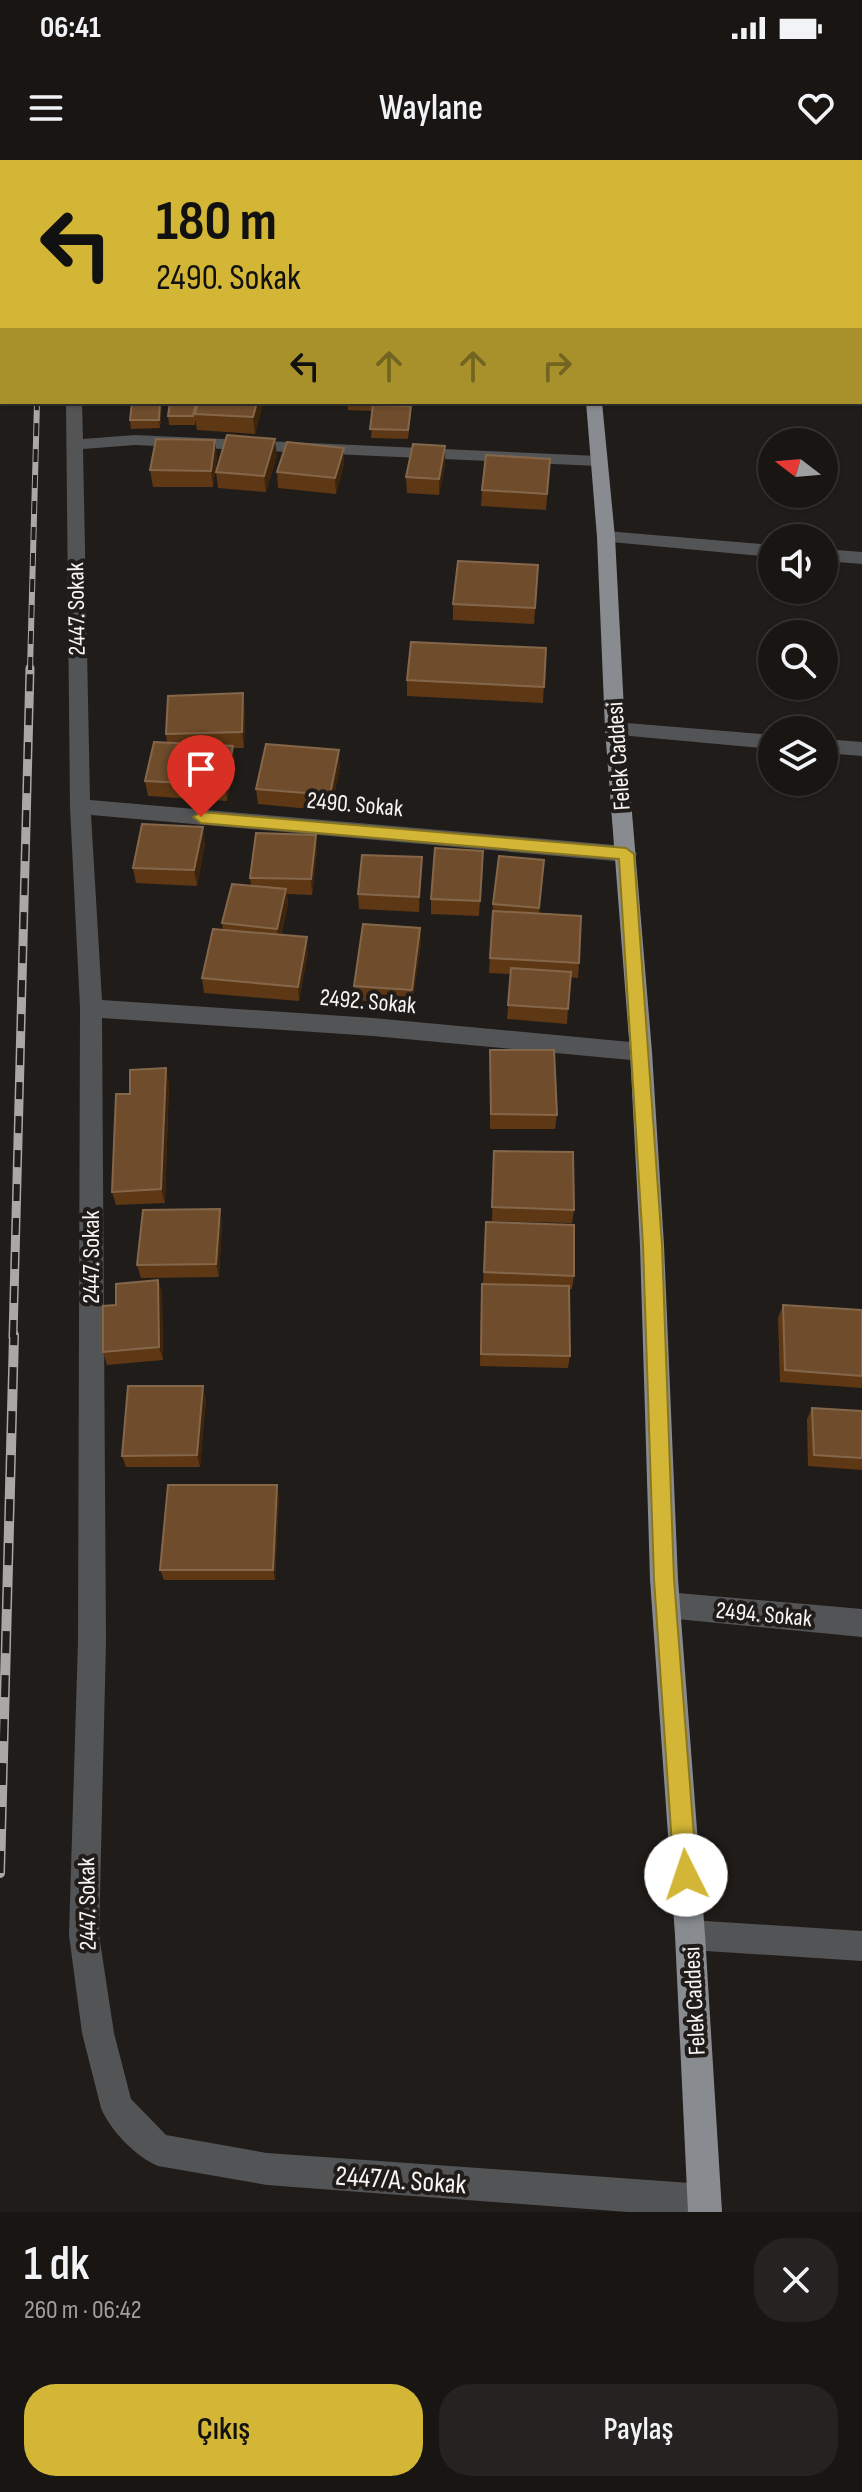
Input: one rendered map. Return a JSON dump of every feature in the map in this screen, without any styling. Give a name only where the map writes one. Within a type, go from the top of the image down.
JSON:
[{"type":"main road","name":"Felek Caddesi","points":[[594,404],[606,537],[615,729],[641,1052],[666,1605],[690,1935],[704,2206]]},
{"type":"street","name":"2447. Sokak","points":[[74,404],[80,807],[91,1008],[92,1641],[84,1935],[98,2033],[117,2108]]},
{"type":"street","points":[[73,445],[135,440],[598,461]]},
{"type":"street","points":[[606,537],[758,550]]},
{"type":"street","points":[[838,556],[862,558]]},
{"type":"street","points":[[615,729],[758,741]]},
{"type":"street","points":[[838,747],[862,749]]},
{"type":"street","name":"2490. Sokak","points":[[80,807],[626,854]]},
{"type":"street","name":"2492. Sokak","points":[[91,1008],[373,1027],[641,1052]]},
{"type":"street","name":"2494. Sokak","points":[[666,1605],[862,1623]]},
{"type":"street","points":[[690,1935],[862,1946]]},
{"type":"street","name":"2447/A. Sokak","points":[[117,2108],[158,2150],[267,2169],[704,2206]]},
{"type":"building","points":[[132,404],[160,404],[159,420],[130,420]]},
{"type":"building","points":[[170,404],[196,404],[193,416],[168,416]]},
{"type":"building","points":[[198,404],[256,404],[253,417],[195,414]]},
{"type":"building","points":[[373,405],[411,406],[408,430],[370,429]]},
{"type":"building","points":[[227,435],[275,439],[264,476],[216,472]]},
{"type":"building","points":[[156,439],[215,440],[211,471],[150,470]]},
{"type":"building","points":[[287,442],[344,448],[335,478],[277,472]]},
{"type":"building","points":[[413,444],[445,446],[439,479],[406,477]]},
{"type":"building","points":[[486,455],[550,459],[547,494],[482,490]]},
{"type":"building","points":[[458,561],[538,565],[535,608],[453,604]]},
{"type":"building","points":[[411,642],[546,648],[544,687],[407,680]]},
{"type":"building","points":[[243,693],[242,732],[166,734],[168,696]]},
{"type":"building","points":[[154,742],[233,746],[225,785],[145,781]]},
{"type":"building","points":[[266,744],[339,750],[330,795],[256,789]]},
{"type":"building","points":[[142,824],[203,827],[194,870],[133,868]]},
{"type":"building","points":[[256,833],[316,835],[311,879],[250,878]]},
{"type":"building","points":[[435,848],[483,851],[480,901],[431,899]]},
{"type":"building","points":[[362,855],[422,857],[419,897],[358,894]]},
{"type":"building","points":[[499,856],[544,860],[539,908],[493,904]]},
{"type":"building","points":[[232,884],[286,889],[277,929],[222,923]]},
{"type":"building","points":[[493,911],[581,916],[579,963],[490,958]]},
{"type":"building","points":[[363,924],[420,928],[412,990],[354,986]]},
{"type":"building","points":[[213,929],[307,937],[298,987],[202,978]]},
{"type":"building","points":[[511,968],[571,972],[568,1009],[508,1005]]},
{"type":"building","points":[[490,1050],[554,1050],[557,1115],[491,1114]]},
{"type":"building","points":[[166,1068],[161,1189],[112,1192],[116,1094],[130,1094],[130,1070]]},
{"type":"building","points":[[494,1151],[573,1152],[574,1210],[492,1207]]},
{"type":"building","points":[[220,1209],[216,1264],[137,1265],[143,1210]]},
{"type":"building","points":[[486,1222],[574,1225],[574,1276],[484,1272]]},
{"type":"building","points":[[158,1280],[159,1347],[103,1352],[103,1306],[116,1305],[116,1284]]},
{"type":"building","points":[[482,1284],[569,1286],[570,1356],[481,1354]]},
{"type":"building","points":[[783,1305],[862,1310],[862,1376],[785,1370]]},
{"type":"building","points":[[128,1386],[203,1386],[197,1455],[122,1456]]},
{"type":"building","points":[[812,1408],[862,1411],[862,1458],[814,1455]]},
{"type":"building","points":[[168,1485],[277,1485],[273,1570],[160,1570]]},
{"type":"railway","points":[[30,670],[37,404]]},
{"type":"railway","points":[[13,1337],[30,668]]},
{"type":"railway","points":[[0,1873],[14,1335]]},
{"type":"route","points":[[201,817],[626,854],[652,1245],[664,1579],[686,1875]]}]
